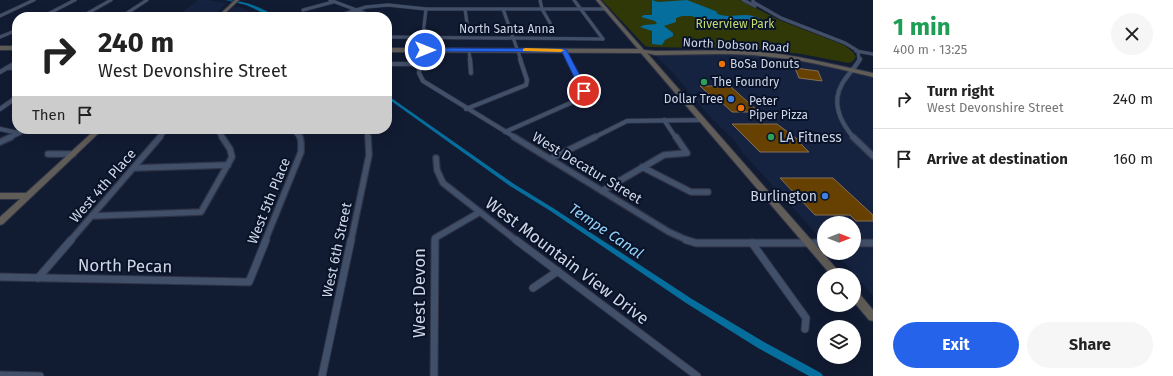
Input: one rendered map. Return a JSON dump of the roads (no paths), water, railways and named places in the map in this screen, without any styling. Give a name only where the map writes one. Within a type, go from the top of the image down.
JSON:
[{"type":"main road","points":[[224,12],[237,0]]},
{"type":"main road","points":[[598,0],[831,268]]},
{"type":"main road","points":[[0,48],[12,48]]},
{"type":"main road","name":"North Dobson Road","points":[[392,50],[564,50],[643,51],[654,53],[738,53],[771,55],[873,71]]},
{"type":"main road","name":"North Dobson Road","points":[[853,68],[873,75]]},
{"type":"main road","points":[[0,222],[95,134]]},
{"type":"main road","points":[[0,196],[28,196]]},
{"type":"main road","points":[[861,303],[873,317]]},
{"type":"street","points":[[0,16],[34,0]]},
{"type":"street","points":[[52,12],[75,0]]},
{"type":"street","points":[[91,12],[111,0]]},
{"type":"street","points":[[129,12],[147,0]]},
{"type":"street","points":[[330,0],[363,12]]},
{"type":"street","points":[[540,0],[542,9],[550,23]]},
{"type":"street","points":[[574,0],[581,9]]},
{"type":"street","points":[[743,0],[782,20],[838,42],[858,52],[873,54]]},
{"type":"street","points":[[753,0],[752,2],[776,16],[845,43],[856,49],[860,59],[838,92],[838,108],[847,128],[859,144],[873,156]]},
{"type":"street","points":[[303,10],[333,2]]},
{"type":"street","points":[[351,12],[373,6],[388,5],[426,9],[606,9]]},
{"type":"street","name":"West Decatur Street","points":[[426,9],[421,50],[420,78],[466,109],[602,191],[683,239],[696,243],[817,243]]},
{"type":"street","points":[[465,9],[467,23]]},
{"type":"street","points":[[466,109],[526,85],[527,80],[503,9]]},
{"type":"street","name":"North Santa Anna","points":[[392,38],[603,38],[581,9]]},
{"type":"street","points":[[0,36],[12,32]]},
{"type":"street","points":[[469,50],[472,73]]},
{"type":"street","points":[[505,132],[584,97],[584,91],[564,50]]},
{"type":"street","points":[[392,64],[420,64]]},
{"type":"street","points":[[0,72],[12,65]]},
{"type":"street","points":[[6,68],[12,68]]},
{"type":"street","points":[[0,109],[12,101]]},
{"type":"street","points":[[550,159],[621,123],[635,120],[703,120]]},
{"type":"street","points":[[602,191],[664,155],[687,153],[664,120]]},
{"type":"street","points":[[0,129],[12,132]]},
{"type":"street","points":[[0,142],[16,134]]},
{"type":"street","name":"West 4th Place","points":[[38,278],[162,134]]},
{"type":"street","points":[[92,216],[201,212],[232,156],[232,150],[220,134]]},
{"type":"street","name":"West 5th Place","points":[[249,282],[301,152],[302,143],[301,137],[298,134]]},
{"type":"street","name":"West 6th Street","points":[[322,376],[369,155],[367,134]]},
{"type":"street","points":[[48,154],[73,154]]},
{"type":"street","name":"West Mountain View Drive","points":[[436,158],[437,175],[440,180],[638,333],[698,376]]},
{"type":"street","points":[[134,168],[228,165]]},
{"type":"street","points":[[642,167],[690,192],[708,192]]},
{"type":"street","name":"West Devon","points":[[434,376],[435,238],[480,212]]},
{"type":"street","points":[[752,243],[806,318],[805,329]]},
{"type":"street","points":[[861,243],[873,243]]},
{"type":"street","points":[[533,288],[558,271]]},
{"type":"street","name":"North Pecan","points":[[0,277],[249,282]]},
{"type":"street","points":[[0,375],[40,376]]},
{"type":"waterway","name":"Tempe Canal","points":[[226,0],[247,4],[264,12]]},
{"type":"waterway","name":"Tempe Canal","points":[[392,100],[512,185],[551,209],[689,301],[761,345],[818,376]]},
{"type":"place","name":"BoSa Donuts","points":[[722,64]]},
{"type":"place","name":"The Foundry","points":[[704,82]]},
{"type":"place","name":"Dollar Tree","points":[[731,99]]},
{"type":"place","name":"Peter Piper Pizza","points":[[741,108]]},
{"type":"place","name":"LA Fitness","points":[[771,137]]},
{"type":"place","name":"Burlington","points":[[825,196]]},
{"type":"park label","name":"Riverview Park","points":[[735,24]]}]
